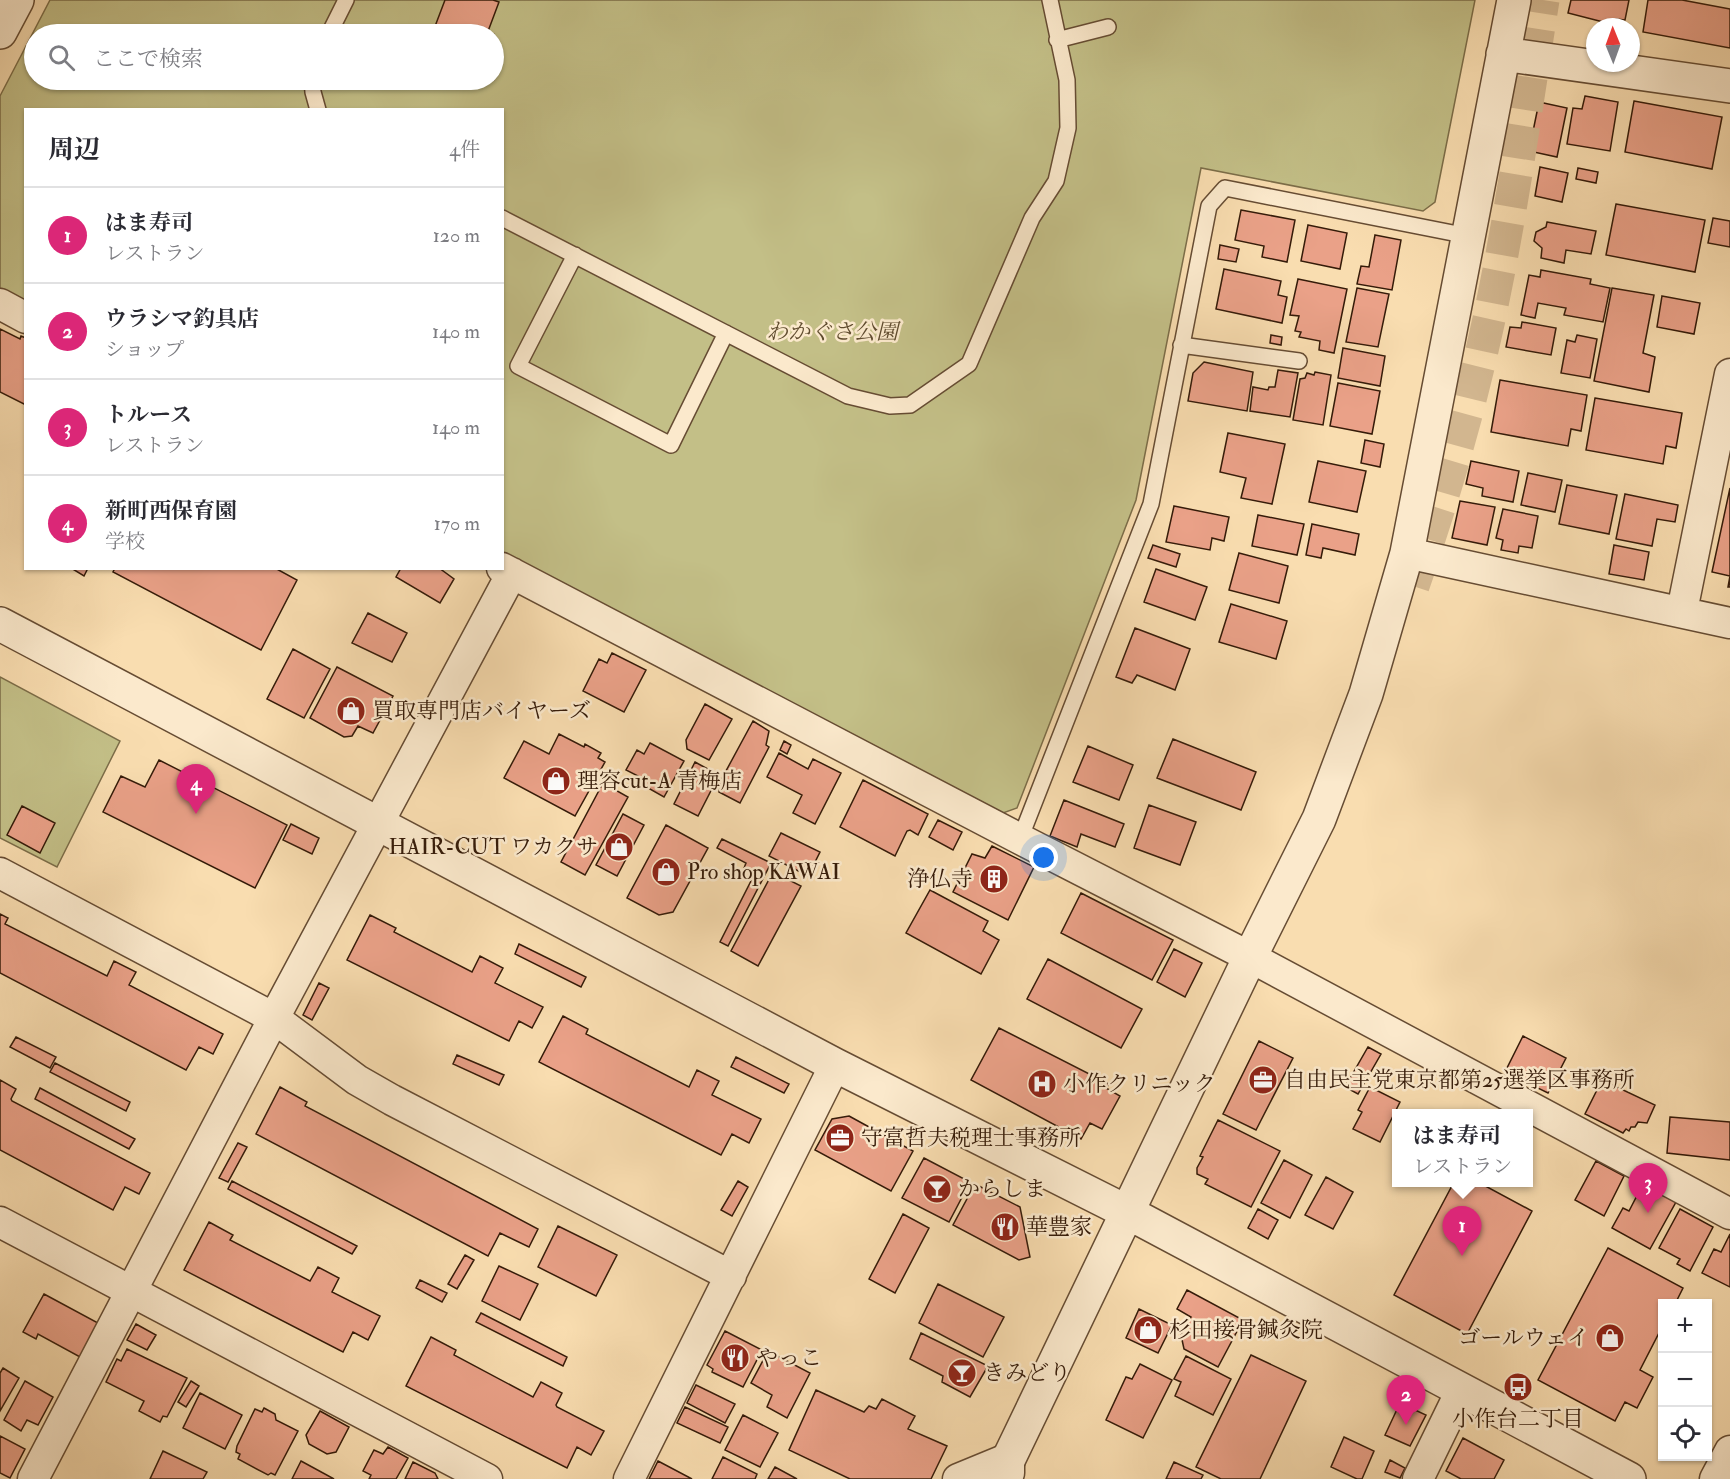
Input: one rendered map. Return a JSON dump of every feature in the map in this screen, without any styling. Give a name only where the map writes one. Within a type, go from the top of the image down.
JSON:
[{"type":"street","points":[[958,1479],[1006,1472],[1127,1212],[1319,819],[1345,753],[1366,694],[1407,553],[1514,0]]},
{"type":"street","points":[[1503,54],[1730,86]]},
{"type":"street","points":[[0,304],[24,317]]},
{"type":"street","points":[[1682,611],[1730,375]]},
{"type":"street","points":[[1407,553],[1730,623]]},
{"type":"street","points":[[33,1479],[507,571],[1250,957],[1730,1214]]},
{"type":"street","points":[[0,624],[835,1065],[1127,1212],[1629,1479]]},
{"type":"street","points":[[0,873],[274,1018],[357,1080],[392,1100],[731,1276]]},
{"type":"street","points":[[629,1479],[835,1065]]},
{"type":"street","points":[[0,1222],[470,1475]]},
{"type":"street","points":[[1418,1479],[1461,1391]]},
{"type":"street","points":[[1715,1479],[1730,1451]]},
{"type":"lane","points":[[334,24],[346,0]]},
{"type":"lane","points":[[504,219],[848,396],[890,406],[910,405],[969,364],[1032,218],[1056,181],[1068,128],[1067,80],[1050,0]]},
{"type":"lane","points":[[1057,40],[1108,27]]},
{"type":"lane","points":[[313,90],[317,108]]},
{"type":"lane","points":[[1020,839],[1151,504],[1209,206],[1226,188],[1468,236]]},
{"type":"lane","points":[[575,255],[518,366],[671,445],[726,333]]},
{"type":"lane","points":[[1181,345],[1299,361]]},
{"type":"green space","name":"わかぐさ公園","points":[[50,0],[1475,0],[1435,202],[1423,211],[1201,168],[1136,500],[1017,808],[1003,813],[504,553],[504,108],[24,108],[24,301],[0,289],[0,96],[24,50],[24,90],[504,90],[504,24],[38,24]]},
{"type":"green space","points":[[0,677],[120,741],[57,867],[0,838]]},
{"type":"building","points":[[445,0],[499,2],[491,24],[436,24]]},
{"type":"building","points":[[1571,0],[1629,0],[1625,18],[1588,18],[1568,13]]},
{"type":"building","points":[[1648,0],[1682,0],[1730,9],[1730,48],[1643,32]]},
{"type":"building","points":[[1585,96],[1618,102],[1610,151],[1567,144],[1573,108],[1582,109]]},
{"type":"building","points":[[1634,101],[1722,117],[1712,169],[1625,152]]},
{"type":"building","points":[[1539,102],[1567,108],[1557,157],[1529,151]]},
{"type":"building","points":[[1540,167],[1568,173],[1562,202],[1535,196]]},
{"type":"building","points":[[1578,168],[1598,172],[1596,183],[1576,179]]},
{"type":"building","points":[[1616,204],[1705,220],[1695,272],[1606,255]]},
{"type":"building","points":[[1241,210],[1295,220],[1287,262],[1262,257],[1264,246],[1235,240]]},
{"type":"building","points":[[1713,218],[1730,221],[1730,247],[1708,243]]},
{"type":"building","points":[[1547,222],[1596,231],[1591,254],[1566,250],[1564,263],[1541,258],[1542,248],[1534,241],[1536,232],[1546,227]]},
{"type":"building","points":[[1308,225],[1347,233],[1340,269],[1301,261]]},
{"type":"building","points":[[1375,235],[1401,240],[1392,290],[1357,284],[1361,266],[1369,267]]},
{"type":"building","points":[[1220,245],[1239,249],[1236,262],[1218,259]]},
{"type":"building","points":[[1224,269],[1281,281],[1278,295],[1287,297],[1282,323],[1216,309]]},
{"type":"building","points":[[1541,270],[1591,279],[1590,284],[1610,288],[1603,322],[1564,315],[1566,308],[1538,303],[1535,318],[1521,315],[1529,275],[1540,277]]},
{"type":"building","points":[[1298,279],[1347,289],[1334,353],[1319,350],[1320,341],[1299,337],[1301,332],[1295,331],[1299,316],[1290,315]]},
{"type":"building","points":[[1357,288],[1389,294],[1378,347],[1346,342]]},
{"type":"building","points":[[1612,288],[1654,295],[1643,353],[1655,357],[1649,392],[1594,381]]},
{"type":"building","points":[[1662,296],[1700,303],[1694,334],[1657,327]]},
{"type":"building","points":[[1522,322],[1556,328],[1551,355],[1506,347],[1510,327],[1521,328]]},
{"type":"building","points":[[0,329],[20,339],[21,336],[24,337],[24,404],[0,392]]},
{"type":"building","points":[[1271,335],[1282,337],[1281,345],[1270,343]]},
{"type":"building","points":[[1577,335],[1597,339],[1590,378],[1561,373],[1567,340],[1575,342]]},
{"type":"building","points":[[1343,348],[1385,356],[1380,386],[1338,378]]},
{"type":"building","points":[[1204,362],[1253,372],[1247,411],[1188,401],[1193,373]]},
{"type":"building","points":[[1278,370],[1298,373],[1290,417],[1250,411],[1253,387],[1268,390],[1269,387],[1275,387]]},
{"type":"building","points":[[1315,372],[1331,375],[1323,425],[1293,420],[1300,379],[1305,378],[1307,373],[1314,375]]},
{"type":"building","points":[[1500,380],[1587,395],[1581,431],[1571,429],[1568,446],[1491,432]]},
{"type":"building","points":[[1338,383],[1380,391],[1372,434],[1330,426]]},
{"type":"building","points":[[1595,398],[1682,413],[1676,448],[1666,446],[1663,464],[1586,450]]},
{"type":"building","points":[[1228,433],[1285,444],[1272,504],[1241,498],[1246,478],[1220,472]]},
{"type":"building","points":[[1365,440],[1384,444],[1380,467],[1361,463]]},
{"type":"building","points":[[1318,461],[1366,471],[1357,512],[1309,502]]},
{"type":"building","points":[[1471,461],[1519,471],[1513,502],[1482,496],[1483,488],[1466,484]]},
{"type":"building","points":[[1528,473],[1562,480],[1555,512],[1521,505]]},
{"type":"building","points":[[1567,485],[1617,495],[1609,534],[1559,524]]},
{"type":"building","points":[[1730,488],[1730,576],[1712,572]]},
{"type":"building","points":[[1625,494],[1678,505],[1675,522],[1657,519],[1652,546],[1616,539]]},
{"type":"building","points":[[1460,501],[1495,507],[1487,545],[1452,538]]},
{"type":"building","points":[[1174,506],[1229,517],[1224,541],[1212,538],[1210,550],[1166,542]]},
{"type":"building","points":[[1503,509],[1538,516],[1532,548],[1519,546],[1518,553],[1501,550],[1503,540],[1496,538]]},
{"type":"building","points":[[1258,515],[1304,524],[1297,555],[1252,546]]},
{"type":"building","points":[[1312,524],[1359,534],[1355,555],[1323,548],[1321,558],[1306,555]]},
{"type":"building","points":[[1153,545],[1180,554],[1176,567],[1148,558]]},
{"type":"building","points":[[1614,545],[1649,552],[1644,580],[1609,574]]},
{"type":"building","points":[[1239,553],[1288,566],[1279,603],[1229,590]]},
{"type":"building","points":[[1156,569],[1207,587],[1195,620],[1144,602]]},
{"type":"building","points":[[74,570],[87,570],[84,576]]},
{"type":"building","points":[[114,570],[279,570],[297,580],[261,650],[113,572]]},
{"type":"building","points":[[400,570],[442,570],[454,579],[440,603],[396,577]]},
{"type":"building","points":[[1231,604],[1287,621],[1276,659],[1219,642]]},
{"type":"building","points":[[368,613],[407,633],[392,662],[352,643]]},
{"type":"building","points":[[1135,628],[1190,649],[1175,690],[1137,675],[1132,683],[1116,677]]},
{"type":"building","points":[[293,649],[330,669],[304,718],[267,699]]},
{"type":"building","points":[[612,653],[646,670],[624,712],[583,691],[599,659],[607,663]]},
{"type":"building","points":[[337,667],[393,696],[373,733],[358,726],[352,736],[344,737],[310,718]]},
{"type":"building","points":[[705,704],[732,719],[709,760],[687,749],[686,740]]},
{"type":"building","points":[[753,721],[769,731],[766,745],[769,747],[740,803],[719,792],[720,782]]},
{"type":"building","points":[[559,734],[601,753],[598,758],[605,762],[575,816],[504,778],[524,741],[549,754]]},
{"type":"building","points":[[1173,739],[1256,772],[1241,810],[1157,778]]},
{"type":"building","points":[[784,741],[791,745],[787,754],[780,750]]},
{"type":"building","points":[[650,743],[684,761],[664,797],[641,784],[644,779],[626,770],[637,750],[644,754]]},
{"type":"building","points":[[1088,746],[1133,765],[1119,800],[1073,782]]},
{"type":"building","points":[[779,753],[808,769],[813,759],[841,773],[815,824],[793,813],[802,795],[767,777]]},
{"type":"building","points":[[159,760],[287,825],[255,888],[103,812],[121,776],[145,787]]},
{"type":"building","points":[[695,762],[719,775],[698,816],[674,804]]},
{"type":"building","points":[[863,780],[928,814],[918,835],[910,830],[907,831],[895,856],[840,827]]},
{"type":"building","points":[[603,783],[628,797],[585,875],[561,862]]},
{"type":"building","points":[[1064,800],[1124,824],[1115,847],[1081,834],[1077,847],[1050,836]]},
{"type":"building","points":[[1149,805],[1196,822],[1180,865],[1134,848]]},
{"type":"building","points":[[22,806],[55,823],[40,853],[7,835]]},
{"type":"building","points":[[623,814],[644,825],[617,876],[596,865]]},
{"type":"building","points":[[938,820],[962,832],[953,850],[929,837]]},
{"type":"building","points":[[291,824],[319,838],[312,854],[283,840]]},
{"type":"building","points":[[666,825],[708,848],[673,912],[659,915],[627,898]]},
{"type":"building","points":[[781,833],[820,852],[808,876],[769,856]]},
{"type":"building","points":[[722,839],[771,863],[728,946],[720,942],[755,873],[744,868],[746,863],[717,848]]},
{"type":"building","name":"浄仏寺","points":[[992,846],[1034,867],[1008,920],[953,892],[972,854],[985,858]]},
{"type":"building","points":[[773,872],[801,886],[758,966],[731,951]]},
{"type":"building","points":[[930,890],[988,921],[983,931],[999,940],[981,974],[906,933]]},
{"type":"building","points":[[1081,893],[1173,940],[1152,980],[1061,933]]},
{"type":"building","points":[[0,914],[8,918],[5,924],[107,976],[114,961],[136,972],[129,985],[223,1034],[213,1054],[199,1047],[186,1070],[0,973]]},
{"type":"building","points":[[370,915],[396,928],[394,932],[472,972],[480,956],[503,968],[495,983],[543,1007],[532,1028],[519,1021],[509,1041],[347,960]]},
{"type":"building","points":[[519,944],[586,977],[581,987],[515,954]]},
{"type":"building","points":[[1174,949],[1202,963],[1185,997],[1157,982]]},
{"type":"building","points":[[1048,959],[1142,1009],[1121,1048],[1027,999]]},
{"type":"building","points":[[319,983],[329,988],[312,1020],[303,1015]]},
{"type":"building","points":[[563,1016],[588,1029],[586,1034],[689,1087],[697,1070],[719,1081],[712,1095],[761,1119],[749,1143],[732,1134],[721,1155],[539,1062]]},
{"type":"building","points":[[999,1028],[1109,1084],[1106,1088],[1120,1096],[1102,1129],[1090,1123],[1081,1139],[971,1080]]},
{"type":"building","points":[[1523,1036],[1566,1058],[1548,1093],[1505,1072]]},
{"type":"building","points":[[16,1037],[56,1057],[50,1068],[10,1047]]},
{"type":"building","points":[[1259,1041],[1293,1058],[1256,1130],[1223,1114]]},
{"type":"building","points":[[1368,1047],[1381,1054],[1358,1094],[1345,1087]]},
{"type":"building","points":[[457,1055],[504,1075],[499,1085],[453,1064]]},
{"type":"building","points":[[736,1057],[789,1084],[784,1093],[731,1067]]},
{"type":"building","points":[[55,1063],[130,1102],[126,1111],[50,1072]]},
{"type":"building","points":[[0,1080],[16,1089],[12,1101],[150,1173],[139,1194],[125,1187],[113,1210],[0,1150]]},
{"type":"building","points":[[1602,1080],[1655,1105],[1647,1123],[1638,1122],[1635,1127],[1631,1127],[1629,1131],[1626,1129],[1623,1133],[1585,1114]]},
{"type":"building","points":[[280,1087],[307,1102],[305,1106],[538,1229],[529,1247],[500,1233],[488,1256],[256,1134]]},
{"type":"building","points":[[1370,1087],[1400,1102],[1396,1109],[1392,1109],[1392,1118],[1380,1142],[1353,1129],[1362,1112],[1358,1110]]},
{"type":"building","points":[[40,1088],[135,1139],[129,1149],[35,1099]]},
{"type":"building","points":[[849,1116],[913,1151],[891,1191],[815,1150],[832,1119]]},
{"type":"building","points":[[1670,1117],[1730,1122],[1730,1160],[1667,1153]]},
{"type":"building","points":[[1218,1120],[1280,1151],[1251,1207],[1205,1184],[1208,1179],[1197,1174],[1197,1168],[1203,1157],[1200,1156]]},
{"type":"building","points":[[238,1143],[247,1147],[228,1182],[219,1178]]},
{"type":"building","points":[[924,1158],[970,1182],[949,1222],[902,1198]]},
{"type":"building","points":[[1284,1160],[1312,1175],[1290,1218],[1261,1203]]},
{"type":"building","points":[[1596,1161],[1624,1176],[1604,1216],[1575,1200]]},
{"type":"building","points":[[1326,1177],[1353,1192],[1333,1229],[1305,1215]]},
{"type":"building","points":[[232,1181],[357,1246],[352,1254],[228,1189]]},
{"type":"building","points":[[738,1181],[748,1187],[732,1216],[721,1210]]},
{"type":"building","points":[[975,1184],[1020,1207],[1030,1257],[1019,1260],[953,1225]]},
{"type":"building","points":[[1643,1184],[1676,1202],[1650,1249],[1612,1228],[1623,1208],[1629,1211]]},
{"type":"building","points":[[1451,1187],[1487,1187],[1532,1211],[1467,1334],[1394,1295]]},
{"type":"building","points":[[1258,1209],[1278,1220],[1268,1239],[1248,1228]]},
{"type":"building","points":[[1680,1209],[1713,1227],[1690,1271],[1677,1264],[1680,1259],[1659,1248]]},
{"type":"building","points":[[903,1214],[929,1228],[895,1293],[869,1279]]},
{"type":"building","points":[[209,1222],[233,1235],[230,1240],[310,1281],[318,1267],[339,1278],[332,1292],[380,1316],[368,1340],[353,1332],[343,1352],[184,1270]]},
{"type":"building","points":[[558,1226],[617,1255],[596,1296],[538,1267]]},
{"type":"building","points":[[1730,1234],[1730,1287],[1702,1273],[1714,1249],[1721,1252]]},
{"type":"building","points":[[1608,1248],[1683,1288],[1678,1299],[1658,1299],[1658,1335],[1640,1370],[1653,1377],[1637,1408],[1625,1402],[1615,1421],[1538,1380]]},
{"type":"building","points":[[465,1255],[474,1260],[457,1289],[448,1284]]},
{"type":"building","points":[[499,1266],[538,1284],[520,1320],[482,1301]]},
{"type":"building","points":[[420,1280],[447,1293],[442,1302],[416,1288]]},
{"type":"building","points":[[938,1284],[1004,1317],[983,1357],[919,1323]]},
{"type":"building","points":[[1187,1290],[1243,1320],[1218,1367],[1184,1349],[1181,1335],[1191,1317],[1177,1309]]},
{"type":"building","points":[[44,1294],[98,1323],[80,1357],[38,1334],[36,1339],[23,1332]]},
{"type":"building","points":[[1139,1309],[1172,1325],[1158,1353],[1126,1338]]},
{"type":"building","points":[[481,1313],[567,1357],[563,1366],[476,1322]]},
{"type":"building","points":[[136,1324],[156,1335],[147,1350],[127,1340]]},
{"type":"building","points":[[725,1331],[762,1350],[743,1387],[712,1372],[713,1369],[707,1365]]},
{"type":"building","points":[[921,1333],[988,1366],[970,1397],[942,1382],[943,1376],[910,1359]]},
{"type":"building","points":[[431,1337],[456,1350],[454,1355],[533,1397],[541,1382],[562,1393],[557,1407],[604,1431],[591,1455],[577,1447],[567,1468],[406,1386]]},
{"type":"building","points":[[127,1349],[187,1378],[167,1417],[163,1416],[160,1422],[139,1411],[144,1401],[106,1382],[117,1359],[121,1361]]},
{"type":"building","points":[[768,1351],[810,1373],[787,1418],[767,1407],[772,1395],[751,1383]]},
{"type":"building","points":[[1251,1355],[1306,1381],[1260,1479],[1221,1479],[1196,1467]]},
{"type":"building","points":[[1186,1356],[1231,1379],[1213,1415],[1175,1396],[1181,1382],[1174,1379]]},
{"type":"building","points":[[1140,1364],[1172,1380],[1143,1438],[1106,1420],[1126,1377],[1132,1379]]},
{"type":"building","points":[[3,1368],[19,1378],[0,1411],[0,1373]]},
{"type":"building","points":[[25,1381],[53,1397],[38,1425],[27,1420],[21,1431],[4,1420]]},
{"type":"building","points":[[191,1381],[199,1386],[186,1407],[178,1402]]},
{"type":"building","points":[[696,1385],[735,1404],[725,1423],[687,1403]]},
{"type":"building","points":[[816,1390],[864,1412],[869,1406],[876,1409],[882,1399],[915,1416],[908,1429],[947,1446],[931,1479],[850,1479],[789,1450]]},
{"type":"building","points":[[200,1393],[242,1415],[225,1449],[183,1428]]},
{"type":"building","points":[[1400,1403],[1426,1415],[1410,1446],[1385,1435]]},
{"type":"building","points":[[685,1407],[728,1427],[720,1443],[677,1423]]},
{"type":"building","points":[[264,1408],[275,1414],[276,1420],[298,1431],[275,1475],[271,1473],[268,1475],[238,1459],[240,1454],[236,1452],[255,1409],[262,1412]]},
{"type":"building","points":[[320,1411],[349,1427],[336,1452],[327,1454],[309,1444],[306,1435]]},
{"type":"building","points":[[743,1415],[778,1433],[760,1467],[725,1450]]},
{"type":"building","points":[[0,1436],[25,1449],[10,1478],[0,1473]]},
{"type":"building","points":[[1344,1437],[1374,1451],[1362,1479],[1357,1479],[1331,1467]]},
{"type":"building","points":[[1463,1438],[1504,1460],[1494,1479],[1461,1479],[1446,1471]]},
{"type":"building","points":[[388,1447],[408,1458],[396,1479],[369,1479],[371,1475],[363,1471],[374,1450],[383,1454]]},
{"type":"building","points":[[163,1451],[207,1472],[203,1479],[150,1479]]},
{"type":"building","points":[[723,1457],[757,1474],[755,1479],[712,1479]]},
{"type":"building","points":[[1390,1460],[1405,1468],[1400,1478],[1385,1472]]},
{"type":"building","points":[[301,1461],[334,1479],[292,1479]]},
{"type":"building","points":[[658,1461],[692,1479],[649,1479]]},
{"type":"building","points":[[413,1462],[435,1473],[438,1479],[405,1479]]},
{"type":"building","points":[[1174,1462],[1203,1475],[1201,1479],[1166,1479]]},
{"type":"building","points":[[775,1467],[797,1479],[768,1479]]},
{"type":"tunnel","points":[[1413,586],[1458,445],[1490,315],[1515,180],[1543,0]]},
{"type":"place","name":"買取専門店バイヤーズ","points":[[351,711]]},
{"type":"place","name":"理容cut-A 青梅店","points":[[556,781]]},
{"type":"place","name":"新町西保育園","points":[[196,814]]},
{"type":"place","name":"HAIR-CUT ワカクサ","points":[[619,847]]},
{"type":"place","name":"Pro shop KAWAI","points":[[666,872]]},
{"type":"place","name":"浄仏寺","points":[[994,879]]},
{"type":"place","name":"自由民主党東京都第25選挙区事務所","points":[[1263,1080]]},
{"type":"place","name":"小作クリニック","points":[[1042,1084]]},
{"type":"place","name":"守富哲夫税理士事務所","points":[[840,1138]]},
{"type":"place","name":"からしま","points":[[937,1189]]},
{"type":"place","name":"トルース","points":[[1648,1213]]},
{"type":"place","name":"華豊家","points":[[1005,1227]]},
{"type":"place","name":"はま寿司","points":[[1462,1256]]},
{"type":"place","name":"杉田接骨鍼灸院","points":[[1148,1330]]},
{"type":"place","name":"ゴールウェイ","points":[[1610,1338]]},
{"type":"place","name":"やっこ","points":[[735,1358]]},
{"type":"place","name":"きみどり","points":[[962,1373]]},
{"type":"place","name":"小作台二丁目","points":[[1518,1387]]},
{"type":"place","name":"ウラシマ釣具店","points":[[1406,1425]]}]
